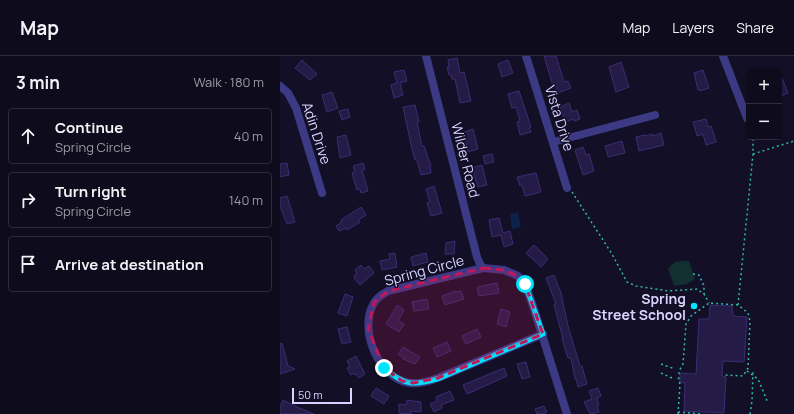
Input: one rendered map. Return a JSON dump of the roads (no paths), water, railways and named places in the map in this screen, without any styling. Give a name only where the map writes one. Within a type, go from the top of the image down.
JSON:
[{"type":"street","name":"Wilder Road","points":[[426,56],[477,257],[480,264],[484,268]]},
{"type":"street","name":"Vista Drive","points":[[526,56],[568,188]]},
{"type":"street","points":[[724,56],[746,115]]},
{"type":"street","name":"Adin Drive","points":[[280,86],[288,93],[296,108],[322,193]]},
{"type":"street","points":[[553,142],[655,115]]},
{"type":"street","name":"Spring Circle","points":[[484,268],[512,272],[521,280],[527,290],[543,334],[440,378],[413,384],[402,382],[384,368],[372,343],[368,329],[368,321],[374,302],[388,291],[484,268]]},
{"type":"street","points":[[543,334],[568,414]]},
{"type":"water","points":[[518,212],[521,227],[512,229],[510,214]]},
{"type":"place","name":"Spring Street School","points":[[694,306]]}]
